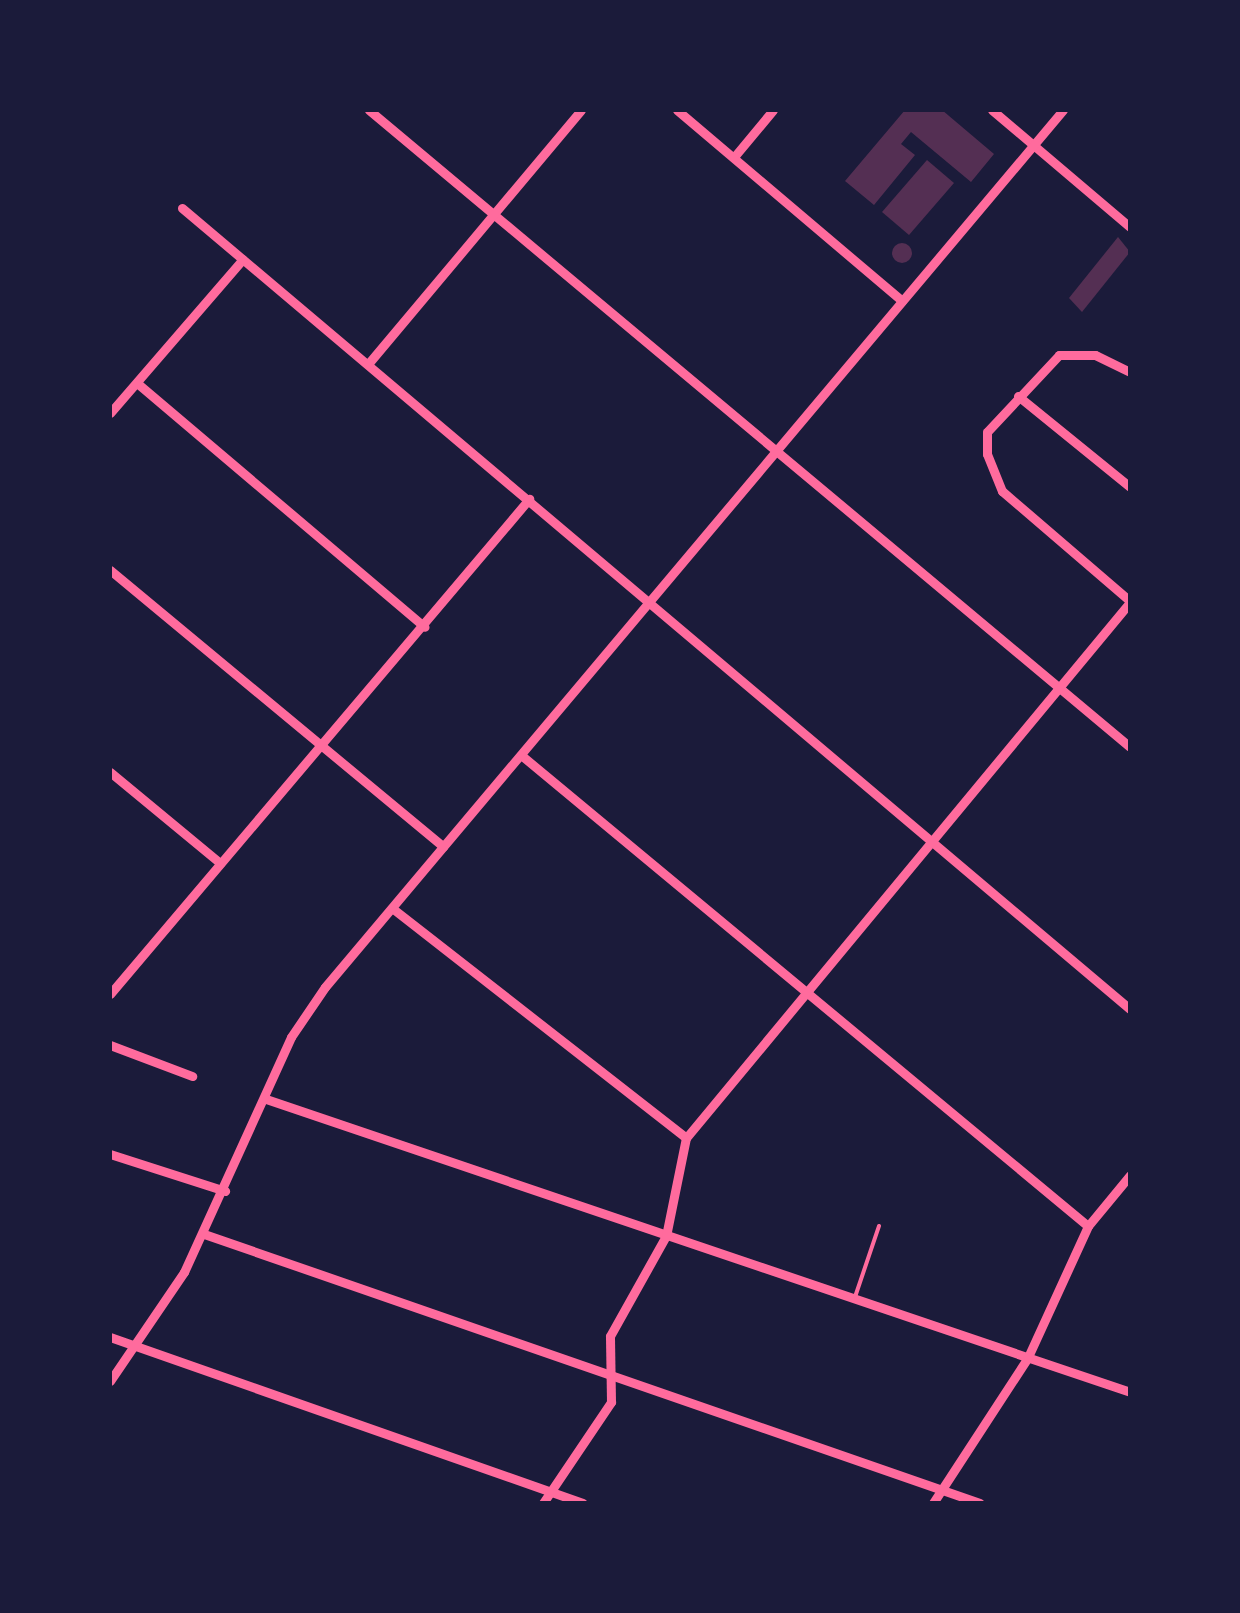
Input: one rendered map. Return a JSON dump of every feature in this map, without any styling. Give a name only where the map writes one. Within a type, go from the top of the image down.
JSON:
[{"type":"street","points":[[369,110],[1130,747]]},
{"type":"street","points":[[368,364],[581,110]]},
{"type":"street","points":[[676,110],[902,301]]},
{"type":"street","points":[[734,157],[773,110]]},
{"type":"street","points":[[992,110],[1130,227]]},
{"type":"street","points":[[110,1381],[204,1234],[291,1038],[392,908],[1062,110]]},
{"type":"street","points":[[182,208],[1130,1009]]},
{"type":"street","points":[[110,413],[243,258]]},
{"type":"street","points":[[542,1503],[604,1416],[613,1375],[610,1336],[666,1236],[686,1138],[1130,601],[1002,491],[987,454],[987,432],[1059,354],[1095,355],[1130,372]]},
{"type":"street","points":[[136,383],[425,628]]},
{"type":"street","points":[[1018,396],[1130,487]]},
{"type":"street","points":[[112,987],[319,744],[425,628],[528,499]]},
{"type":"street","points":[[110,570],[444,846]]},
{"type":"street","points":[[520,755],[1088,1226]]},
{"type":"street","points":[[110,772],[220,862]]},
{"type":"street","points":[[392,908],[686,1138]]},
{"type":"street","points":[[110,1045],[192,1076]]},
{"type":"street","points":[[266,1099],[1130,1392]]},
{"type":"street","points":[[110,1154],[226,1191]]},
{"type":"street","points":[[933,1503],[1028,1358],[1088,1226],[1130,1175]]},
{"type":"street","points":[[204,1234],[980,1503]]},
{"type":"street","points":[[110,1337],[583,1503]]},
{"type":"lane","points":[[854,1299],[879,1226]]},
{"type":"building","points":[[905,110],[942,110],[994,154],[971,182],[911,132],[901,144],[915,155],[874,205],[845,181]]},
{"type":"building","points":[[927,160],[954,183],[909,235],[882,212]]},
{"type":"building","points":[[1118,237],[1130,252],[1082,312],[1069,298]]},
{"type":"building","points":[[898,243],[906,243],[912,253],[906,263],[898,263],[892,257],[892,249]]}]
